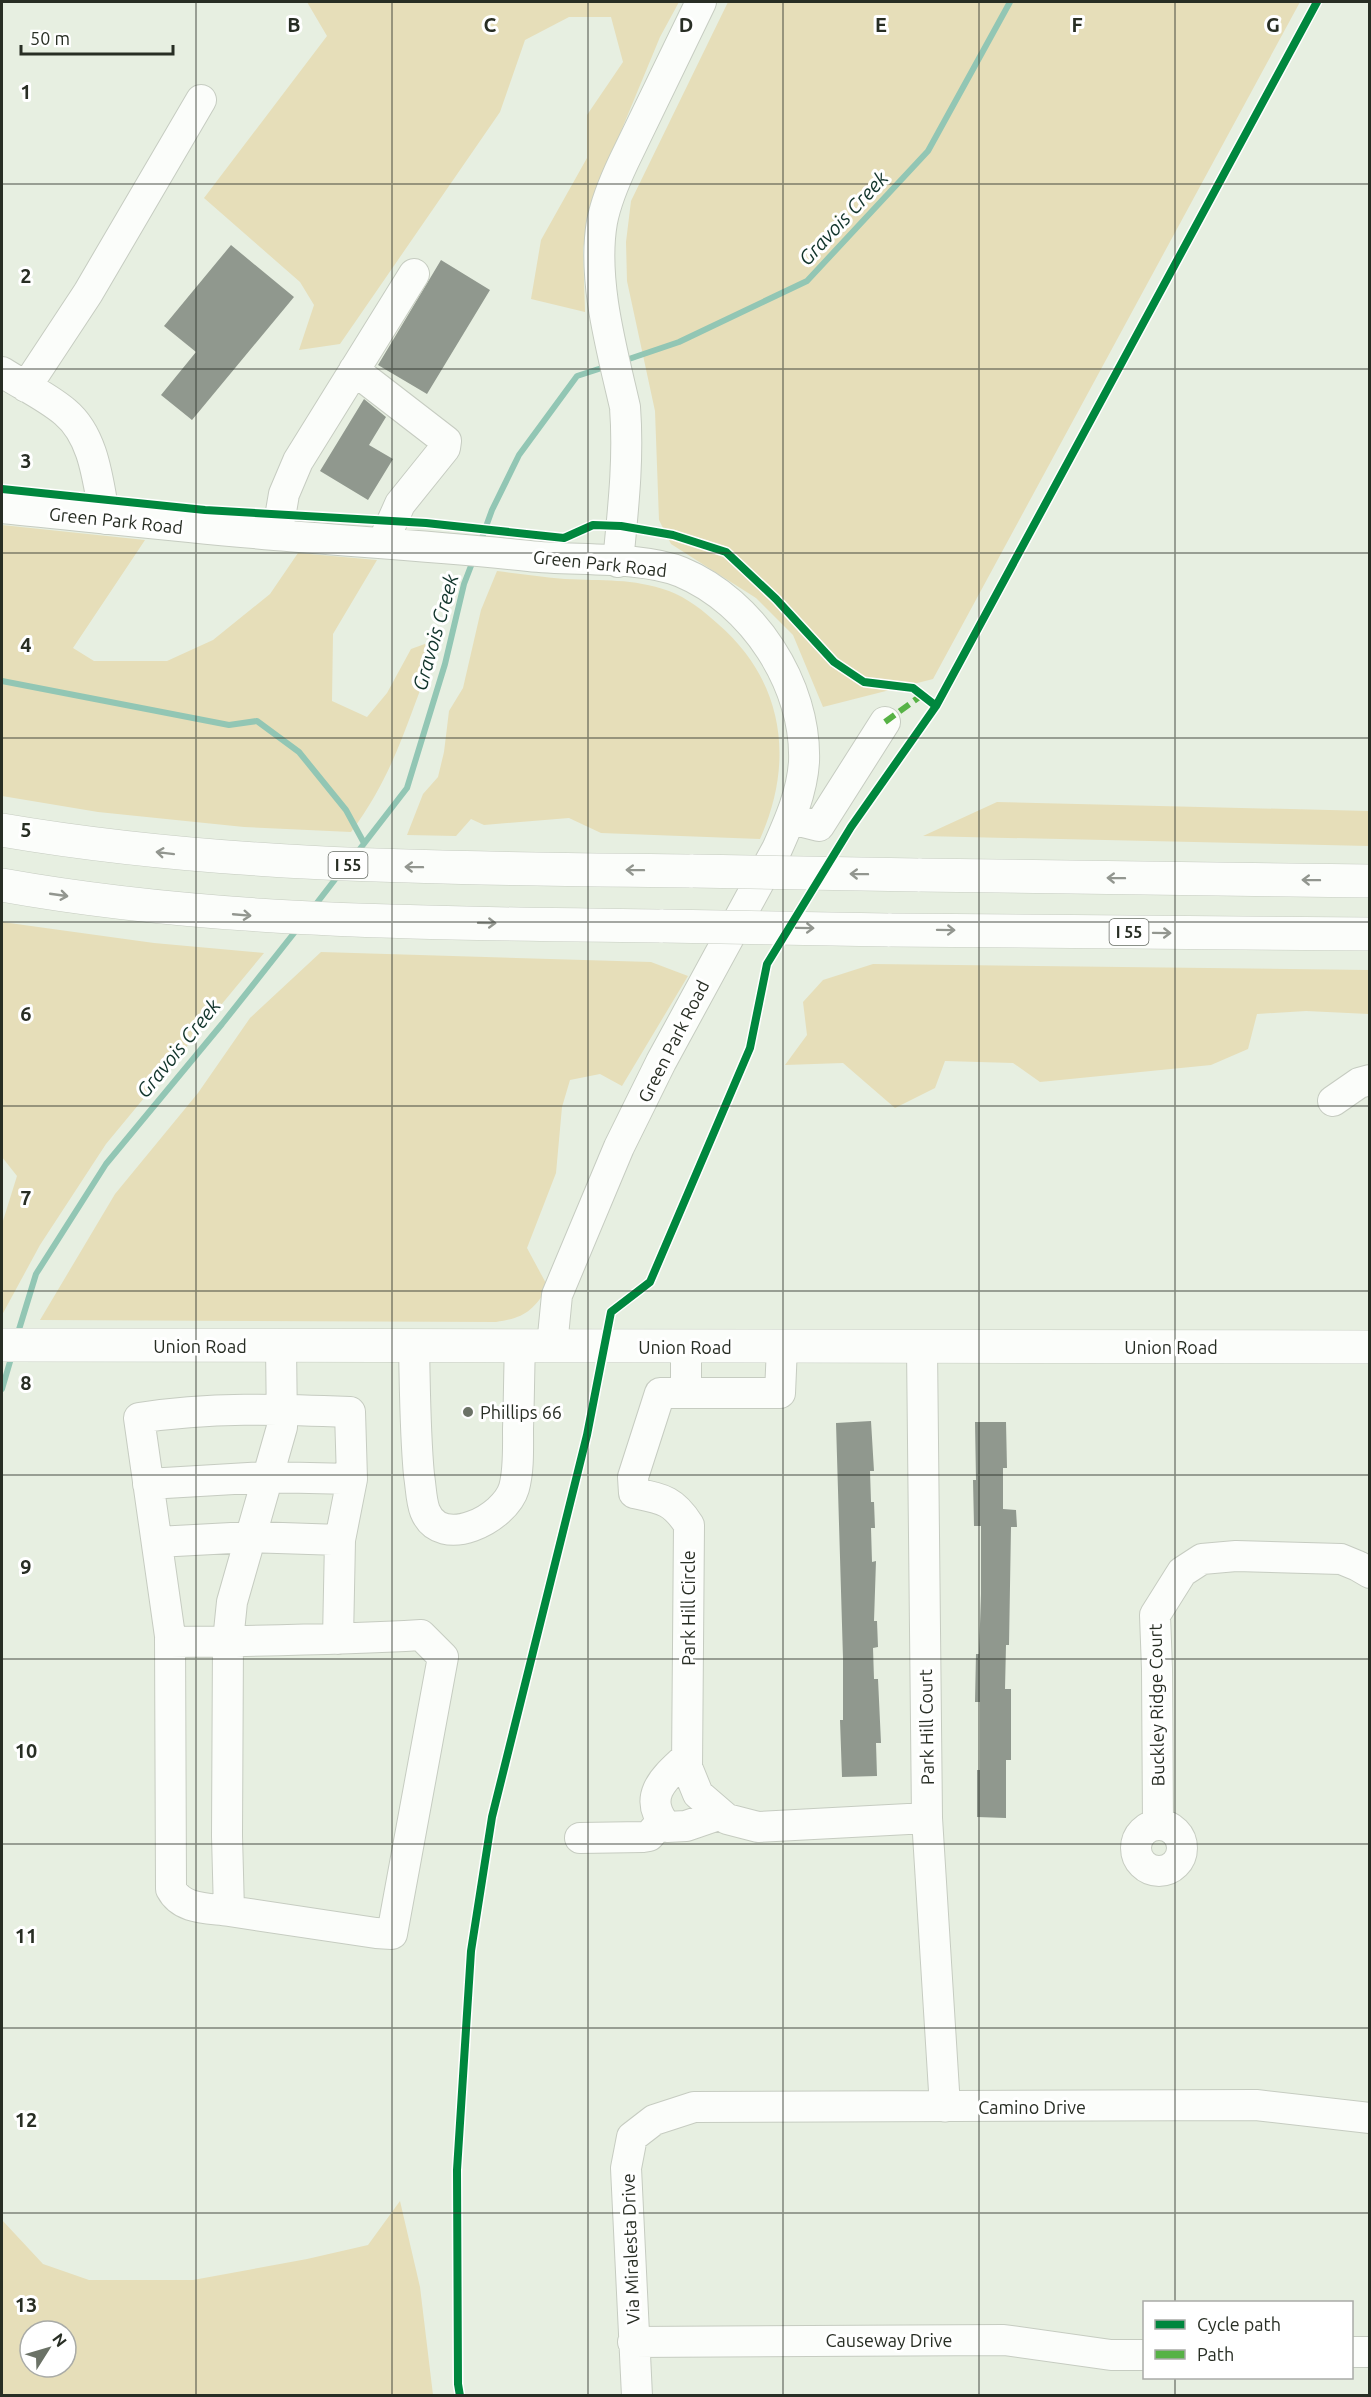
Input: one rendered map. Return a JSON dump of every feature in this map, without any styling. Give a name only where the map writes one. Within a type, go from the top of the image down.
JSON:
[{"type":"main road","name":"I 55","points":[[2,830],[63,841],[223,858],[294,862],[472,868],[1370,881]]},
{"type":"main road","name":"I 55","points":[[2,885],[112,903],[261,917],[888,930],[1370,934]]},
{"type":"main road","name":"Union Road","points":[[2,1345],[1370,1347]]},
{"type":"street","points":[[618,562],[627,462],[627,429],[600,270],[602,220],[613,186],[701,2]]},
{"type":"street","points":[[105,519],[93,458],[80,430],[65,412],[14,379],[88,293],[201,100]]},
{"type":"street","points":[[277,535],[284,494],[298,461],[414,274]]},
{"type":"street","points":[[354,370],[446,441],[445,448],[400,504],[383,542]]},
{"type":"street","name":"Green Park Road","points":[[2,508],[277,535],[660,566],[698,581],[744,617],[766,644],[780,666],[794,697],[801,720],[804,765],[799,792],[777,849],[661,1062],[620,1147],[557,1295],[552,1346]]},
{"type":"street","points":[[790,819],[819,826],[885,722]]},
{"type":"street","points":[[1333,1101],[1359,1083],[1370,1080]]},
{"type":"street","points":[[229,1911],[228,1641],[232,1602],[282,1427],[281,1346]]},
{"type":"street","points":[[414,1347],[418,1461],[424,1509],[431,1523],[436,1526],[442,1529],[458,1529],[476,1524],[494,1515],[510,1499],[514,1489],[518,1451],[520,1346]]},
{"type":"street","points":[[686,1347],[686,1392],[780,1393],[782,1347]]},
{"type":"street","name":"Park Hill Court","points":[[922,1347],[927,1818],[945,2107]]},
{"type":"street","name":"Park Hill Circle","points":[[686,1392],[660,1393],[633,1478],[634,1494],[661,1499],[678,1509],[689,1525],[687,1767],[698,1794],[727,1819],[758,1827],[927,1818]]},
{"type":"street","points":[[170,1642],[338,1640],[421,1635],[443,1657],[392,1934],[186,1905],[176,1898],[171,1889],[170,1642],[139,1418],[180,1412],[282,1409],[350,1412],[352,1479],[340,1540],[338,1640]]},
{"type":"street","points":[[148,1484],[267,1477],[352,1479]]},
{"type":"street","points":[[157,1542],[250,1537],[340,1540]]},
{"type":"street","name":"Buckley Ridge Court","points":[[1158,1825],[1155,1615],[1182,1572],[1202,1559],[1236,1556],[1341,1559],[1370,1573]]},
{"type":"street","points":[[687,1757],[661,1783],[655,1795],[657,1815],[667,1827],[686,1826],[721,1814]]},
{"type":"street","points":[[580,1838],[643,1837],[655,1831],[662,1821]]},
{"type":"street","name":"Camino Drive","points":[[694,2107],[1256,2105],[1370,2118]]},
{"type":"street","name":"Via Miralesta Drive","points":[[637,2396],[626,2168],[632,2138],[654,2120],[694,2107]]},
{"type":"street","name":"Causeway Drive","points":[[633,2342],[1004,2340],[1111,2355],[1143,2355]]},
{"type":"street","points":[[1353,2352],[1370,2352]]},
{"type":"shaded area","points":[[307,2],[679,2],[660,37],[597,189],[583,248],[585,312],[531,299],[541,240],[587,158],[587,115],[623,62],[611,17],[569,17],[525,40],[500,112],[340,344],[299,350],[314,305],[300,282],[204,198],[327,36]]},
{"type":"shaded area","points":[[728,2],[1300,2],[933,679],[823,707],[793,635],[756,598],[671,544],[659,520],[655,411],[627,281],[626,242],[631,201]]},
{"type":"shaded area","points":[[2,525],[145,540],[73,648],[94,661],[167,661],[213,640],[270,594],[298,553],[377,560],[333,634],[332,701],[367,717],[387,693],[411,649],[433,641],[425,677],[393,760],[379,789],[351,832],[244,827],[98,812],[2,796]]},
{"type":"shaded area","points":[[497,571],[565,579],[630,582],[669,591],[701,610],[740,646],[757,671],[770,697],[777,724],[779,752],[777,781],[771,810],[760,839],[601,833],[569,818],[484,825],[471,819],[456,836],[407,835],[423,794],[438,777],[444,752],[449,711],[463,688],[481,610]]},
{"type":"shaded area","points":[[997,802],[1369,811],[1369,846],[923,836]]},
{"type":"shaded area","points":[[2,922],[154,943],[264,953],[106,1144],[40,1245],[2,1315],[2,1224],[17,1176],[2,1157]]},
{"type":"shaded area","points":[[321,952],[651,962],[688,976],[622,1086],[600,1074],[570,1080],[562,1107],[556,1173],[527,1248],[548,1287],[537,1302],[521,1315],[496,1322],[40,1320],[115,1194],[198,1093],[250,1018]]},
{"type":"shaded area","points":[[873,964],[1369,970],[1369,1014],[1306,1011],[1257,1014],[1248,1049],[1211,1065],[1040,1082],[1013,1063],[945,1061],[935,1088],[895,1108],[843,1063],[785,1065],[807,1035],[803,1002],[823,980]]},
{"type":"shaded area","points":[[400,2201],[420,2287],[433,2395],[2,2395],[2,2220],[43,2264],[89,2280],[193,2280],[368,2245]]},
{"type":"building","points":[[231,245],[294,297],[192,420],[161,395],[196,352],[164,326]]},
{"type":"building","points":[[441,260],[490,290],[427,394],[378,365]]},
{"type":"building","points":[[364,399],[386,417],[369,445],[393,459],[368,500],[320,471]]},
{"type":"building","points":[[871,1421],[874,1471],[870,1471],[871,1502],[874,1502],[875,1528],[871,1528],[872,1562],[876,1561],[874,1621],[877,1621],[878,1647],[873,1648],[874,1679],[878,1679],[881,1743],[876,1743],[877,1776],[842,1777],[840,1720],[843,1720],[843,1658],[836,1423]]},
{"type":"building","points":[[975,1422],[1006,1422],[1007,1468],[1003,1468],[1003,1509],[1016,1510],[1017,1527],[1011,1527],[1009,1645],[1006,1645],[1005,1689],[1011,1689],[1011,1760],[1006,1760],[1006,1818],[977,1817],[980,1702],[975,1702],[976,1654],[979,1654],[981,1526],[974,1526]]},
{"type":"waterway","name":"Gravois Creek","points":[[623,361],[679,342],[807,281],[928,151],[1010,2]]},
{"type":"waterway","name":"Gravois Creek","points":[[480,543],[492,510],[519,455],[577,376],[608,366]]},
{"type":"waterway","name":"Gravois Creek","points":[[356,854],[407,788],[445,664],[464,584],[474,558]]},
{"type":"waterway","points":[[2,681],[229,725],[257,721],[299,752],[346,810],[364,843]]},
{"type":"waterway","name":"Gravois Creek","points":[[313,908],[340,873]]},
{"type":"waterway","name":"Gravois Creek","points":[[17,1336],[36,1274],[106,1164],[298,928]]},
{"type":"waterway","name":"Gravois Creek","points":[[2,1389],[12,1355]]},
{"type":"marked path","points":[[885,722],[922,695]]},
{"type":"cycle path","points":[[460,2396],[458,2384],[457,2170],[471,1951],[492,1817],[587,1435],[611,1312],[650,1282],[750,1048],[767,964],[851,827],[936,706],[1317,2]]},
{"type":"cycle path","points":[[2,489],[205,510],[426,523],[564,538],[593,525],[621,526],[673,535],[726,552],[776,599],[834,662],[864,682],[913,688],[936,706]]},
{"type":"place","name":"Phillips 66","points":[[468,1412]]}]
